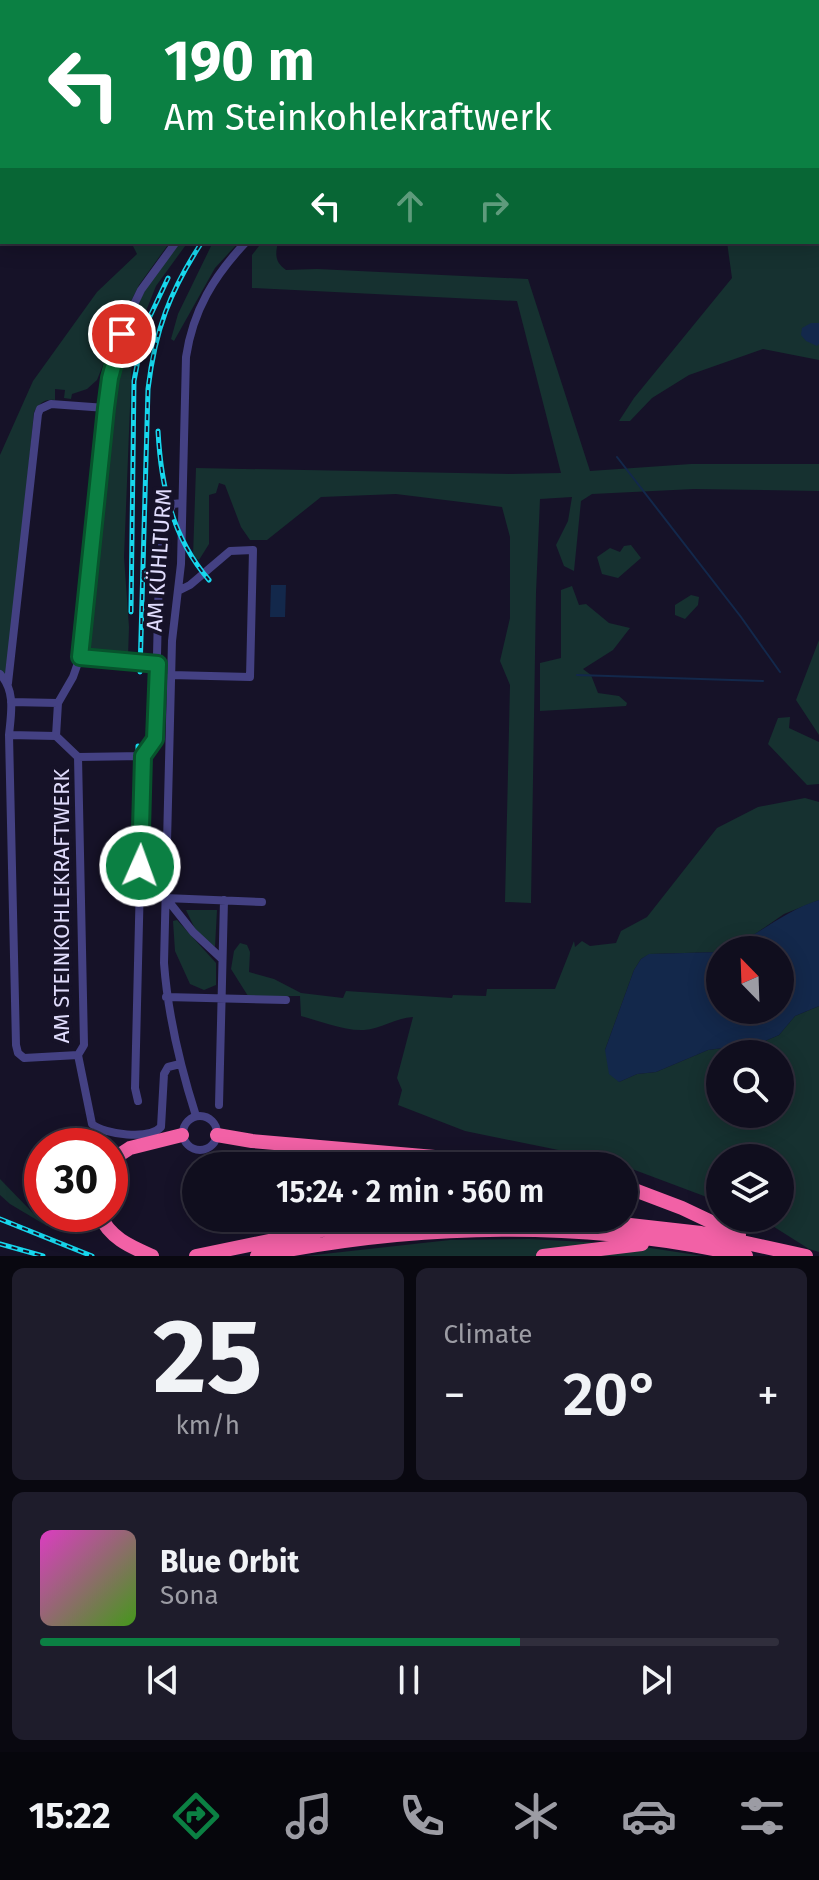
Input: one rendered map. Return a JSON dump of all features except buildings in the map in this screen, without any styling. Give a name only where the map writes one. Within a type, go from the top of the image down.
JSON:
[{"type":"highway","points":[[128,1149],[182,1135]]},
{"type":"highway","points":[[217,1135],[378,1152]]},
{"type":"highway","points":[[638,1191],[682,1208],[750,1250]]},
{"type":"highway","points":[[638,1224],[660,1226],[750,1250]]},
{"type":"highway","points":[[257,1256],[368,1237],[448,1231],[533,1230],[806,1256]]},
{"type":"highway","points":[[110,1232],[118,1240],[152,1256]]},
{"type":"highway","points":[[196,1256],[312,1232]]},
{"type":"highway","points":[[543,1256],[672,1241]]},
{"type":"street","name":"AM STEINKOHLEKRAFTWERK","points":[[56,736],[58,703],[80,657],[110,378],[128,317],[141,290],[175,244]]},
{"type":"street","name":"AM KÜHLTURM","points":[[196,1116],[180,1064],[166,997],[164,963],[171,675],[178,591],[186,357],[198,310],[212,282],[244,244]]},
{"type":"street","name":"AM STEINKOHLEKRAFTWERK","points":[[78,1055],[24,1058],[18,1053],[16,1045],[9,735],[11,702],[8,683],[38,414],[40,409],[51,404],[106,408]]},
{"type":"street","points":[[138,1101],[135,1073],[143,756],[155,739],[160,529],[173,504],[182,503]]},
{"type":"street","points":[[171,675],[250,677],[253,550],[230,551],[190,585],[178,591]]},
{"type":"street","points":[[80,657],[158,664]]},
{"type":"street","points":[[0,674],[8,683]]},
{"type":"street","points":[[11,702],[58,703]]},
{"type":"street","name":"AM STEINKOHLEKRAFTWERK","points":[[9,735],[56,736],[78,757],[143,756]]},
{"type":"street","name":"AM STEINKOHLEKRAFTWERK","points":[[78,757],[84,1045],[78,1055],[92,1124],[103,1131],[148,1135],[161,1127],[164,1074],[168,1067],[180,1064]]},
{"type":"street","points":[[165,898],[262,902]]},
{"type":"street","points":[[165,898],[193,932],[222,959]]},
{"type":"street","points":[[219,1105],[224,900]]},
{"type":"street","points":[[166,997],[286,1000]]},
{"type":"street","points":[[196,1116],[211,1120],[217,1135],[212,1146],[202,1151],[191,1148],[182,1135],[184,1125],[196,1116]]},
{"type":"green space","points":[[132,244],[169,244],[139,285],[97,380],[87,389],[72,394],[71,399],[64,398],[65,390],[55,389],[55,400],[43,402],[34,412],[8,672],[4,674],[0,672],[0,455],[33,381],[97,292],[137,254]]},
{"type":"green space","points":[[178,244],[187,244],[156,286],[132,357],[124,557],[128,657],[89,653],[85,649],[111,387],[132,315],[148,285]]},
{"type":"green space","points":[[212,244],[237,244],[215,268],[174,341],[171,339],[178,314]]},
{"type":"green space","points":[[260,244],[278,244],[277,258],[286,270],[528,279],[590,471],[691,464],[819,464],[819,491],[694,489],[592,494],[581,501],[574,571],[564,566],[556,545],[568,521],[572,497],[540,499],[531,903],[505,902],[510,685],[500,661],[510,618],[510,537],[502,507],[396,494],[321,497],[267,540],[250,540],[241,527],[225,485],[219,483],[216,493],[209,495],[209,544],[199,560],[193,557],[196,468],[561,473],[517,301],[252,288],[252,255]]},
{"type":"green space","points":[[727,244],[819,244],[819,360],[763,349],[689,375],[652,398],[630,421],[619,421],[634,398],[732,278]]},
{"type":"green space","points":[[631,545],[641,558],[618,578],[602,574],[597,557],[610,548],[620,552],[624,546]]},
{"type":"green space","points":[[572,586],[579,605],[586,604],[609,623],[630,628],[613,650],[583,669],[591,675],[598,693],[619,696],[627,703],[626,706],[540,711],[540,663],[561,658],[561,590]]},
{"type":"green space","points":[[691,595],[699,597],[698,605],[685,619],[675,615],[675,605]]},
{"type":"green space","points":[[819,640],[819,735],[796,700]]},
{"type":"green space","points":[[790,717],[789,728],[819,742],[819,784],[807,785],[768,744],[778,718]]},
{"type":"green space","points":[[805,798],[819,802],[819,900],[784,914],[752,936],[706,936],[706,952],[650,954],[641,959],[634,970],[605,1050],[619,1082],[637,1074],[656,1072],[706,1051],[706,1128],[794,1128],[794,1040],[767,1040],[779,1035],[788,1024],[794,1024],[795,1016],[819,1006],[819,1252],[782,1232],[794,1232],[794,1144],[706,1144],[706,1197],[638,1171],[638,1152],[568,1152],[465,1131],[398,1105],[402,1090],[397,1078],[413,1017],[364,1030],[332,1025],[301,1016],[300,996],[248,996],[231,969],[234,951],[240,943],[247,945],[250,952],[249,972],[274,979],[301,993],[343,998],[346,991],[452,998],[453,995],[486,996],[487,989],[555,989],[574,941],[575,947],[582,941],[590,946],[616,943],[621,931],[647,917],[717,828],[758,807]]},
{"type":"green space","points":[[186,910],[217,910],[215,947],[196,931]]},
{"type":"green space","points":[[177,920],[216,963],[216,985],[204,990],[190,984],[175,951],[173,921]]},
{"type":"green space","points":[[0,1179],[24,1204],[24,1212],[10,1204],[0,1195]]},
{"type":"green space","points":[[529,1239],[624,1244],[703,1256],[306,1256],[450,1240]]},
{"type":"water","points":[[819,323],[817,346],[801,335],[802,328]]},
{"type":"water","points":[[271,585],[286,585],[285,617],[270,617]]},
{"type":"water","points":[[819,900],[819,1006],[794,1017],[794,936],[751,936],[794,910]]},
{"type":"water","points":[[706,952],[706,1024],[788,1024],[779,1035],[767,1040],[706,1040],[706,1051],[656,1072],[637,1074],[619,1082],[609,1074],[605,1050],[634,970],[641,959],[649,954]]},
{"type":"waterway","points":[[617,457],[780,672]]},
{"type":"waterway","points":[[577,675],[763,681]]},
{"type":"railway","points":[[140,672],[148,389],[166,312],[181,277],[201,244]]},
{"type":"railway","points":[[131,612],[134,381],[144,329],[168,278]]},
{"type":"railway","points":[[158,431],[162,471],[177,528],[196,564],[209,580]]},
{"type":"railway","points":[[138,746],[138,756]]},
{"type":"railway","points":[[0,1219],[92,1256]]},
{"type":"railway","points":[[0,1244],[43,1256]]},
{"type":"route","points":[[122,334],[110,378],[106,408],[80,657],[158,664],[155,739],[143,756],[140,866]]}]
